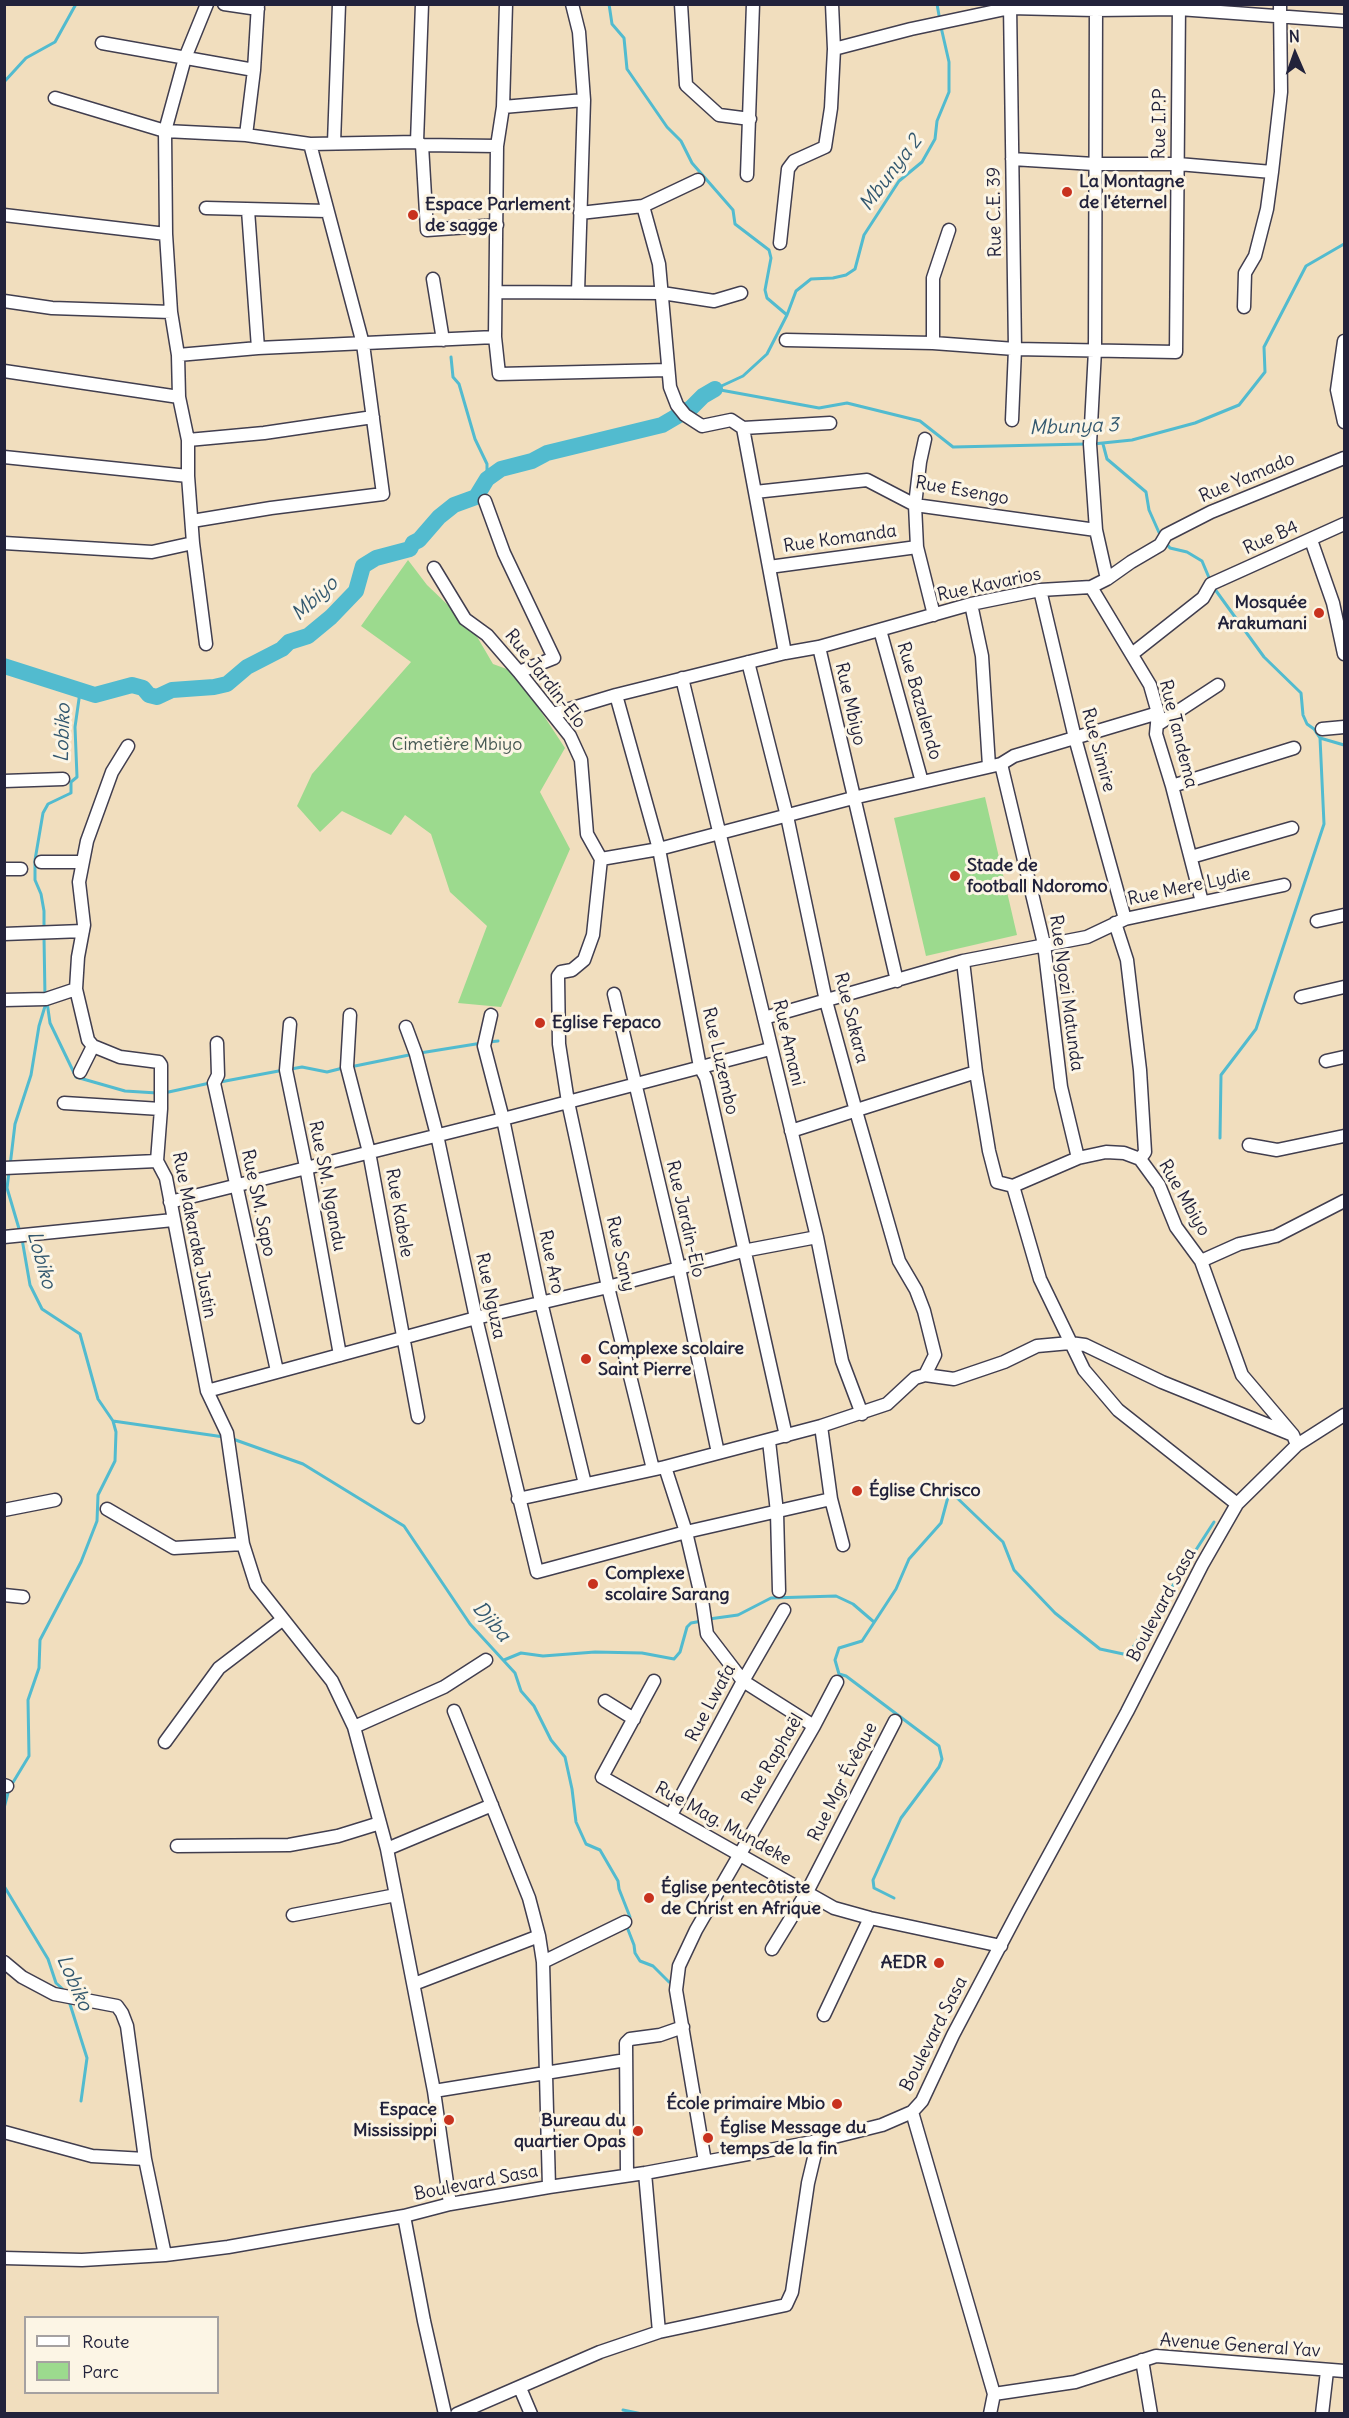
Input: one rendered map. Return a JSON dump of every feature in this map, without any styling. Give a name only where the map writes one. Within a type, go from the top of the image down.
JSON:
[{"type":"street","points":[[206,644],[193,543],[188,440],[179,397],[178,355],[171,312],[165,234],[165,131],[185,58],[207,4]]},
{"type":"street","points":[[224,4],[258,7],[254,70],[246,135]]},
{"type":"street","points":[[334,143],[339,4]]},
{"type":"street","points":[[422,4],[419,143],[427,230],[496,225]]},
{"type":"street","points":[[506,4],[503,107],[497,146],[495,337],[499,374],[668,370]]},
{"type":"street","points":[[572,4],[579,32],[584,100],[578,292]]},
{"type":"street","points":[[681,4],[686,85],[719,115],[750,119]]},
{"type":"street","points":[[747,175],[753,4]]},
{"type":"street","points":[[780,243],[788,170],[794,161],[825,147],[831,108],[834,49],[832,4]]},
{"type":"street","points":[[834,49],[1010,6],[1280,10],[1344,21]]},
{"type":"street","name":"Rue C.E. 39","points":[[1010,6],[1015,349],[1012,420]]},
{"type":"street","name":"Rue I.P.P","points":[[1095,350],[1176,352],[1179,7]]},
{"type":"street","points":[[1096,8],[1095,350],[1090,444],[1096,530],[1107,579]]},
{"type":"street","points":[[1244,307],[1245,273],[1255,256],[1267,209],[1272,172],[1281,92],[1280,10]]},
{"type":"street","points":[[102,43],[254,70]]},
{"type":"street","points":[[55,98],[165,131],[246,135],[310,144],[419,143],[497,146]]},
{"type":"street","points":[[503,107],[584,100]]},
{"type":"street","points":[[192,521],[383,494],[363,344],[310,144]]},
{"type":"street","points":[[1012,159],[1095,164],[1178,164],[1272,172]]},
{"type":"street","points":[[580,213],[643,206],[698,180]]},
{"type":"street","points":[[643,206],[659,264],[670,387],[681,410],[702,426],[731,420],[743,428],[830,423]]},
{"type":"street","points":[[206,208],[327,211]]},
{"type":"street","points":[[248,210],[258,348]]},
{"type":"street","points":[[4,215],[165,234]]},
{"type":"street","points":[[933,343],[933,278],[949,230]]},
{"type":"street","points":[[433,279],[443,340]]},
{"type":"street","points":[[496,292],[662,293],[714,301],[741,293]]},
{"type":"street","points":[[4,301],[52,308],[171,312]]},
{"type":"street","points":[[178,355],[258,348],[495,337]]},
{"type":"street","points":[[786,340],[1095,350]]},
{"type":"street","points":[[1344,341],[1337,390],[1344,422]]},
{"type":"street","points":[[4,371],[179,397]]},
{"type":"street","points":[[188,440],[264,433],[373,417]]},
{"type":"street","points":[[743,428],[785,653]]},
{"type":"street","points":[[925,439],[915,505],[917,547],[934,615]]},
{"type":"street","points":[[4,457],[188,476]]},
{"type":"street","name":"Rue Yamado","points":[[1163,540],[1211,512],[1344,458]]},
{"type":"street","name":"Rue Esengo","points":[[755,492],[867,480],[915,505],[1096,530]]},
{"type":"street","points":[[485,501],[504,553],[554,658],[519,672]]},
{"type":"street","name":"Rue B4","points":[[1132,654],[1203,598],[1211,584],[1344,524]]},
{"type":"street","name":"Rue Kavarios","points":[[819,648],[970,604],[1040,590],[1091,587],[1107,579],[1163,540]]},
{"type":"street","points":[[1311,540],[1333,603],[1344,654]]},
{"type":"street","points":[[4,543],[152,552],[193,543]]},
{"type":"street","name":"Rue Komanda","points":[[769,567],[917,547]]},
{"type":"street","name":"Rue Jardin-Elo","points":[[434,568],[465,619],[488,635],[570,736],[581,760],[587,834],[601,859]]},
{"type":"street","name":"Rue Tandema","points":[[1091,587],[1150,685],[1157,719],[1156,734],[1202,902]]},
{"type":"street","name":"Rue Simire","points":[[1040,590],[1120,921],[1127,960],[1140,1070],[1145,1152],[1140,1159]]},
{"type":"street","name":"Rue Ngozi Matunda","points":[[970,604],[982,656],[995,765],[1044,944],[1061,1088],[1078,1158]]},
{"type":"street","name":"Rue Bazalendo","points":[[880,630],[922,782]]},
{"type":"street","name":"Rue Mbiyo","points":[[553,714],[682,678],[785,653],[819,648],[897,981]]},
{"type":"street","name":"Rue Sakara","points":[[748,662],[787,816],[826,1001],[899,1261],[916,1290],[924,1311],[934,1355],[925,1375]]},
{"type":"street","name":"Rue Amani","points":[[682,678],[817,1237],[842,1361],[862,1414]]},
{"type":"street","points":[[601,859],[659,849],[853,798],[995,765],[1014,756],[1075,738],[1157,719],[1218,685]]},
{"type":"street","name":"Rue Luzembo","points":[[616,695],[659,849],[700,1067],[706,1078],[786,1436]]},
{"type":"street","points":[[1322,729],[1344,727]]},
{"type":"street","points":[[80,1072],[93,1046],[88,1040],[76,989],[78,957],[83,931],[79,882],[87,841],[111,771],[128,746]]},
{"type":"street","points":[[1172,786],[1294,748]]},
{"type":"street","points":[[4,781],[63,779]]},
{"type":"street","points":[[1191,857],[1292,828]]},
{"type":"street","name":"Rue Sany","points":[[601,859],[593,935],[584,960],[572,970],[561,972],[558,976],[559,1044],[568,1102],[608,1287],[659,1468],[686,1532],[702,1600],[707,1634],[743,1681],[814,1726]]},
{"type":"street","points":[[41,862],[83,862]]},
{"type":"street","points":[[4,869],[21,869]]},
{"type":"street","name":"Rue Mere Lydie","points":[[764,1018],[963,961],[1087,937],[1120,921],[1284,885]]},
{"type":"street","points":[[1317,921],[1344,915]]},
{"type":"street","points":[[4,934],[83,931]]},
{"type":"street","points":[[963,961],[976,1072],[989,1151],[997,1182],[1013,1186],[1040,1279],[1070,1343],[1084,1370],[1118,1410],[1237,1504]]},
{"type":"street","points":[[1301,997],[1344,987]]},
{"type":"street","points":[[4,1000],[46,999],[76,989]]},
{"type":"street","name":"Rue Jardin-Elo","points":[[614,994],[679,1268],[718,1453]]},
{"type":"street","name":"Rue Kabele","points":[[350,1015],[348,1067],[369,1152],[418,1417]]},
{"type":"street","name":"Rue Aro","points":[[491,1015],[485,1041],[541,1302],[585,1484]]},
{"type":"street","name":"Rue SM. Ngandu","points":[[290,1024],[286,1070],[340,1355]]},
{"type":"street","name":"Rue Nguza","points":[[406,1027],[416,1054],[438,1135],[476,1318],[537,1572],[686,1532]]},
{"type":"street","name":"Rue SM. Sapo","points":[[217,1043],[218,1075],[214,1083],[277,1371]]},
{"type":"street","name":"Rue Makaraka Justin","points":[[93,1046],[120,1058],[159,1062],[161,1065],[157,1161],[165,1178],[207,1391],[228,1439],[243,1544],[256,1585],[332,1681],[354,1726],[387,1849],[434,2091],[450,2204]]},
{"type":"street","points":[[170,1202],[503,1119],[770,1049]]},
{"type":"street","points":[[1326,1061],[1344,1057]]},
{"type":"street","points":[[791,1131],[976,1072]]},
{"type":"street","points":[[64,1103],[161,1108]]},
{"type":"street","points":[[1249,1145],[1276,1150],[1344,1136]]},
{"type":"street","name":"Rue Mbiyo","points":[[1013,1186],[1078,1158],[1106,1152],[1124,1153],[1140,1159],[1159,1185],[1176,1227],[1201,1261],[1242,1375],[1295,1440]]},
{"type":"street","points":[[9,1168],[157,1161]]},
{"type":"street","points":[[1201,1261],[1239,1244],[1276,1236],[1344,1201]]},
{"type":"street","points":[[4,1237],[173,1220]]},
{"type":"street","points":[[207,1391],[476,1318],[608,1287],[743,1251],[817,1237]]},
{"type":"street","points":[[518,1499],[769,1441],[862,1414],[887,1404],[915,1378],[925,1375],[954,1379],[1004,1362],[1037,1346],[1070,1343],[1085,1345],[1162,1382],[1295,1440]]},
{"type":"street","name":"Boulevard Sasa","points":[[4,2258],[82,2260],[228,2247],[404,2216],[450,2204],[627,2174],[645,2173],[818,2141],[882,2125],[912,2112],[922,2101],[953,2035],[1127,1712],[1202,1565],[1237,1504],[1295,1440],[1344,1415]]},
{"type":"street","points":[[821,1426],[831,1499],[843,1545]]},
{"type":"street","points":[[769,1441],[777,1512],[779,1591]]},
{"type":"street","points":[[686,1532],[831,1499]]},
{"type":"street","points":[[4,1510],[55,1500]]},
{"type":"street","points":[[107,1509],[174,1548],[243,1544]]},
{"type":"street","points":[[4,1595],[23,1598]]},
{"type":"street","name":"Rue Lwafa","points":[[671,1815],[784,1610]]},
{"type":"street","points":[[165,1742],[219,1668],[282,1620]]},
{"type":"street","points":[[354,1726],[444,1687],[486,1660]]},
{"type":"street","points":[[605,1701],[633,1719],[654,1682]]},
{"type":"street","name":"Rue Raphaël","points":[[705,2162],[676,1990],[679,1966],[738,1854],[814,1726],[837,1682]]},
{"type":"street","points":[[454,1711],[529,1898],[539,1936],[543,1962],[549,2187]]},
{"type":"street","name":"Rue Mag. Mundeke","points":[[633,1719],[602,1777],[834,1908],[1001,1946]]},
{"type":"street","name":"Rue Mgr Évêque","points":[[772,1949],[807,1892],[895,1721]]},
{"type":"street","points":[[387,1849],[492,1805]]},
{"type":"street","points":[[177,1846],[289,1845],[338,1836],[380,1823]]},
{"type":"street","points":[[293,1915],[396,1895]]},
{"type":"street","points":[[824,2014],[870,1918]]},
{"type":"street","points":[[543,1962],[625,1922]]},
{"type":"street","points":[[414,1984],[539,1936]]},
{"type":"street","points":[[4,1962],[22,1977],[54,1994],[117,2006],[122,2013],[127,2026],[145,2159],[165,2254]]},
{"type":"street","points":[[627,2174],[626,2043],[630,2039],[660,2035],[683,2027]]},
{"type":"street","points":[[434,2091],[626,2060]]},
{"type":"street","points":[[912,2112],[994,2394],[990,2414]]},
{"type":"street","points":[[4,2132],[92,2157],[145,2159]]},
{"type":"street","points":[[457,2414],[600,2352],[659,2332],[786,2305],[792,2292],[808,2183],[818,2141]]},
{"type":"street","points":[[645,2173],[659,2332]]},
{"type":"street","points":[[404,2216],[445,2414]]},
{"type":"street","name":"Avenue General Yav","points":[[994,2394],[1075,2382],[1156,2356],[1344,2371]]},
{"type":"street","points":[[1142,2360],[1150,2414]]},
{"type":"street","points":[[1322,2414],[1327,2371]]},
{"type":"street","points":[[520,2388],[531,2414]]},
{"type":"green space","name":"Cimetière Mbiyo","points":[[408,560],[427,585],[472,628],[493,664],[515,672],[565,748],[540,792],[570,849],[501,1007],[458,1003],[487,926],[450,892],[431,834],[405,815],[391,835],[342,811],[320,832],[297,806],[312,774],[411,662],[361,626]]},
{"type":"green space","name":"Stade de football Ndoromo","points":[[985,797],[1017,935],[926,956],[894,818]]},
{"type":"waterway","points":[[4,82],[26,58],[55,42],[76,4]]},
{"type":"waterway","name":"Mbunya 2","points":[[609,4],[612,24],[624,38],[627,69],[667,127],[681,141],[692,163],[733,210],[735,224],[769,250],[771,258],[765,290],[767,298],[787,315],[767,354],[743,376],[715,389]]},
{"type":"waterway","name":"Mbunya 2","points":[[937,4],[940,21]]},
{"type":"waterway","name":"Mbunya 2","points":[[787,315],[796,291],[811,279],[833,278],[846,275],[855,269],[864,235],[899,181],[922,162],[935,139],[937,121],[949,92],[949,62],[941,27]]},
{"type":"waterway","name":"Mbunya 3","points":[[1093,444],[1132,440],[1195,423],[1239,405],[1265,372],[1264,347],[1306,266],[1344,244]]},
{"type":"waterway","points":[[451,357],[453,377],[459,384],[475,439],[487,464],[487,479]]},
{"type":"waterway","name":"Mbunya 3","points":[[715,389],[819,408],[847,403],[920,421],[953,447],[1086,444]]},
{"type":"waterway","name":"Mbiyo","points":[[4,666],[95,695],[132,685],[143,688],[149,695],[157,697],[172,690],[227,684],[247,667],[282,649],[289,642],[308,636],[331,617],[356,591],[363,566],[376,558],[410,549],[413,543],[419,540],[439,517],[454,505],[476,497],[487,479],[501,469],[532,461],[547,453],[662,425],[691,408],[703,396],[715,389]]},
{"type":"waterway","points":[[1103,444],[1107,459],[1146,492],[1149,510],[1161,537]]},
{"type":"waterway","points":[[1165,542],[1170,548],[1187,552],[1202,561],[1210,580]]},
{"type":"waterway","points":[[1214,588],[1264,657],[1301,693],[1303,715],[1307,724],[1320,738],[1344,745]]},
{"type":"waterway","name":"Lobiko","points":[[44,931],[44,911],[41,894],[35,880],[35,860],[43,813],[48,804],[71,793],[71,782],[77,777],[75,727],[80,692]]},
{"type":"waterway","points":[[1220,1138],[1221,1075],[1256,1029],[1324,824],[1320,738]]},
{"type":"waterway","name":"Lobiko","points":[[44,937],[45,997]]},
{"type":"waterway","points":[[47,1002],[50,1023],[76,1077],[125,1091],[157,1093]]},
{"type":"waterway","name":"Lobiko","points":[[10,1166],[15,1124],[31,1075],[39,1026],[46,1003]]},
{"type":"waterway","points":[[488,1042],[498,1041]]},
{"type":"waterway","points":[[420,1053],[482,1043]]},
{"type":"waterway","points":[[350,1067],[414,1054]]},
{"type":"waterway","points":[[291,1069],[302,1067],[327,1072],[343,1068]]},
{"type":"waterway","points":[[220,1082],[284,1070]]},
{"type":"waterway","points":[[164,1093],[210,1083]]},
{"type":"waterway","name":"Lobiko","points":[[9,1172],[7,1188],[20,1232]]},
{"type":"waterway","name":"Lobiko","points":[[4,1808],[9,1789],[29,1756],[28,1700],[39,1668],[40,1640],[81,1562],[97,1521],[98,1495],[115,1461],[116,1432],[113,1421],[98,1399],[80,1334],[42,1309],[30,1285],[22,1239]]},
{"type":"waterway","name":"Djiba","points":[[113,1421],[224,1437]]},
{"type":"waterway","points":[[230,1438],[303,1464],[404,1526],[470,1624],[515,1673],[521,1691],[534,1706],[551,1740],[565,1757],[576,1822],[586,1844],[600,1850],[618,1881],[630,1917],[627,1927],[635,1953],[640,1961],[653,1966],[669,1982]]},
{"type":"waterway","points":[[894,1898],[874,1888],[873,1880],[901,1818],[939,1767],[942,1759],[939,1746],[846,1676],[839,1674],[835,1660],[839,1648],[862,1641],[896,1589],[909,1559],[941,1523],[948,1497],[954,1495],[1003,1542],[1014,1570],[1055,1613],[1100,1649],[1128,1655],[1214,1522]]},
{"type":"waterway","name":"Djiba","points":[[709,1619],[738,1615],[771,1598],[836,1596],[853,1604],[874,1622]]},
{"type":"waterway","name":"Djiba","points":[[504,1660],[521,1653],[543,1656],[595,1652],[642,1653],[674,1659],[680,1652],[687,1627],[691,1623],[702,1621]]},
{"type":"waterway","name":"Lobiko","points":[[4,1886],[48,1959],[56,1983],[66,1992]]},
{"type":"waterway","name":"Lobiko","points":[[69,2001],[87,2058],[81,2101]]},
{"type":"waterway","points":[[623,2410],[642,2414]]},
{"type":"place","name":"La Montagne de l'éternel","points":[[1067,192]]},
{"type":"place","name":"Espace Parlement de sagge","points":[[413,215]]},
{"type":"place","name":"Mosquée Arakumani","points":[[1319,613]]},
{"type":"place","name":"Stade de football Ndoromo","points":[[955,876]]},
{"type":"place","name":"Eglise Fepaco","points":[[540,1023]]},
{"type":"place","name":"Complexe scolaire Saint Pierre","points":[[586,1359]]},
{"type":"place","name":"Église Chrisco","points":[[857,1491]]},
{"type":"place","name":"Complexe scolaire Sarang","points":[[593,1584]]},
{"type":"place","name":"Église pentecôtiste de Christ en Afrique","points":[[649,1898]]},
{"type":"place","name":"AEDR","points":[[939,1963]]},
{"type":"place","name":"École primaire Mbio","points":[[837,2104]]},
{"type":"place","name":"Espace Mississippi","points":[[449,2120]]},
{"type":"place","name":"Bureau du quartier Opas","points":[[638,2131]]},
{"type":"place","name":"Église Message du temps de la fin","points":[[708,2138]]}]
